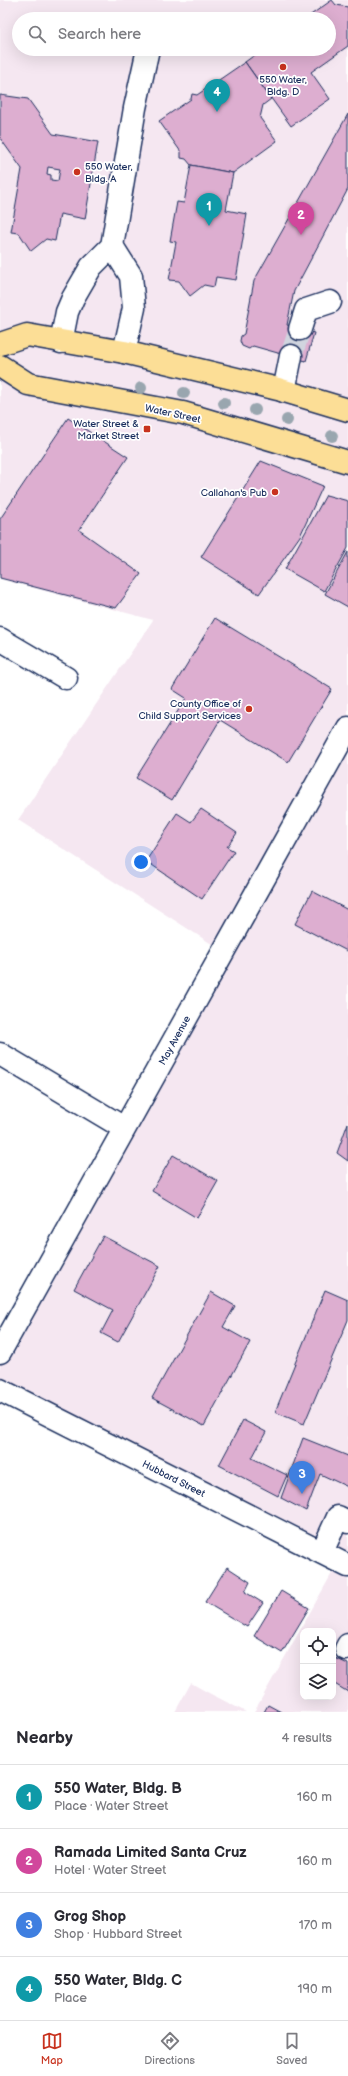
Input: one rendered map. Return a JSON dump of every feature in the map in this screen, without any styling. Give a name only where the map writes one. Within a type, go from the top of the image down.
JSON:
[{"type":"main road","points":[[0,344],[27,335],[124,352],[284,391],[348,410]]},
{"type":"main road","name":"Water Street","points":[[0,366],[28,384],[183,413],[347,461]]},
{"type":"street","points":[[61,342],[67,312],[73,298],[91,267],[112,246],[135,108],[146,56]]},
{"type":"street","points":[[112,246],[131,276],[134,308],[124,352]]},
{"type":"street","points":[[300,329],[306,310],[330,302]]},
{"type":"street","points":[[284,391],[290,356]]},
{"type":"street","points":[[0,639],[66,678]]},
{"type":"street","name":"May Avenue","points":[[0,1352],[348,728]]},
{"type":"street","points":[[0,1054],[124,1128]]},
{"type":"street","name":"Hubbard Street","points":[[0,1390],[348,1566]]},
{"type":"street","points":[[322,1552],[338,1517],[348,1522]]},
{"type":"shaded area","points":[[0,0],[348,0],[348,1712],[254,1712],[300,1630],[300,1700],[336,1700],[336,1628],[301,1628],[340,1559],[0,1386],[0,1351],[221,950],[18,820],[153,620],[0,579]]},
{"type":"shaded area","points":[[191,1683],[207,1692],[246,1712],[175,1712]]},
{"type":"building","name":"550 Water, Bldg. D","points":[[332,0],[336,5],[348,7],[348,46],[336,54],[336,12],[315,12]]},
{"type":"building","name":"550 Water, Bldg. D","points":[[253,56],[334,56],[311,72],[330,99],[291,126],[245,62]]},
{"type":"building","points":[[245,62],[271,99],[263,105],[260,118],[277,141],[233,173],[191,165],[186,159],[181,158],[181,152],[159,121],[191,99],[192,94],[197,95]]},
{"type":"building","name":"550 Water, Bldg. A","points":[[0,95],[28,99],[53,134],[98,142],[85,219],[60,214],[55,241],[46,239],[31,251],[19,233],[11,232],[22,169],[0,138]],"holes":[[[48,167],[60,169],[58,181],[51,180],[51,175],[47,174]]]},
{"type":"building","points":[[348,114],[348,189],[294,291],[287,325],[314,333],[306,361],[253,346],[249,349],[242,346],[240,341],[241,336],[244,334],[254,281]]},
{"type":"building","points":[[191,165],[233,173],[226,210],[247,214],[236,280],[216,277],[214,287],[204,285],[190,296],[179,281],[169,280],[176,242],[170,241],[177,202],[184,203]]},
{"type":"building","points":[[68,418],[128,457],[79,530],[141,574],[116,608],[0,578],[0,519]]},
{"type":"building","points":[[261,461],[323,486],[300,536],[259,594],[201,557]]},
{"type":"building","points":[[326,495],[348,501],[348,548],[324,591],[285,569]]},
{"type":"building","points":[[348,552],[348,607],[325,594]]},
{"type":"building","name":"County Office of Child Support Services","points":[[215,618],[332,689],[288,762],[220,720],[172,800],[136,778],[186,698],[172,689]]},
{"type":"building","points":[[201,809],[237,833],[227,847],[234,851],[202,899],[146,861],[177,813],[191,822]]},
{"type":"building","points":[[312,891],[348,910],[347,951],[295,924]]},
{"type":"building","points":[[348,1123],[348,1161],[337,1153]]},
{"type":"building","points":[[173,1155],[218,1181],[197,1218],[152,1191]]},
{"type":"building","points":[[103,1236],[160,1266],[118,1342],[101,1333],[113,1310],[74,1289]]},
{"type":"building","points":[[325,1290],[348,1300],[348,1320],[304,1424],[275,1412]]},
{"type":"building","points":[[211,1292],[235,1306],[223,1327],[250,1342],[204,1426],[152,1398]]},
{"type":"building","points":[[243,1420],[266,1432],[252,1458],[287,1475],[278,1496],[219,1465]]},
{"type":"building","points":[[303,1438],[348,1456],[348,1487],[320,1474],[306,1511],[281,1498]]},
{"type":"building","points":[[227,1567],[250,1582],[245,1592],[263,1603],[247,1627],[205,1602]]},
{"type":"building","points":[[281,1591],[309,1608],[282,1653],[254,1636]]},
{"type":"building","points":[[336,1658],[348,1664],[348,1692],[336,1685]]},
{"type":"building","points":[[268,1705],[281,1712],[264,1712]]},
{"type":"tunnel","points":[[291,356],[300,329]]},
{"type":"place","name":"550 Water, Bldg. D","points":[[283,67]]},
{"type":"place","name":"550 Water, Bldg. C","points":[[217,112]]},
{"type":"place","name":"550 Water, Bldg. A","points":[[77,172]]},
{"type":"place","name":"550 Water, Bldg. B","points":[[209,226]]},
{"type":"place","name":"Ramada Limited Santa Cruz","points":[[301,235]]},
{"type":"place","name":"Water Street & Market Street","points":[[147,429]]},
{"type":"place","name":"Callahan's Pub","points":[[275,492]]},
{"type":"place","name":"County Office of Child Support Services","points":[[249,709]]},
{"type":"place","name":"Grog Shop","points":[[302,1494]]}]
